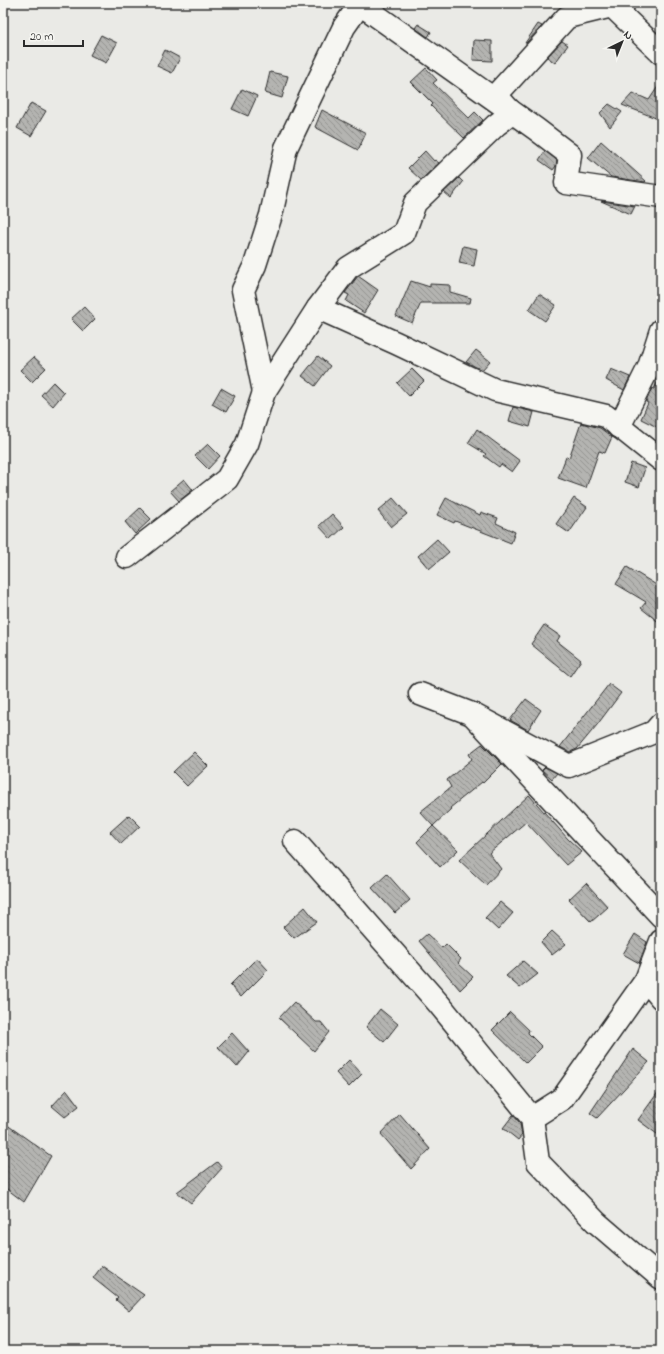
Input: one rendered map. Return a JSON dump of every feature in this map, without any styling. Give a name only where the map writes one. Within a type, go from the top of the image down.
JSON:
[{"type":"street","points":[[264,392],[243,290],[255,265],[271,215],[286,148],[344,27],[360,4],[536,129],[570,155],[566,183],[661,197]]},
{"type":"street","points":[[512,113],[496,95],[567,17],[614,4],[661,53]]},
{"type":"street","points":[[127,557],[227,479],[247,444],[264,392],[318,308],[348,268],[404,233],[415,203],[496,125],[512,113]]},
{"type":"street","points":[[318,308],[495,390],[606,416],[661,460]]},
{"type":"street","points":[[619,427],[649,367],[661,330]]},
{"type":"street","points":[[420,694],[472,714],[569,766],[654,732],[661,724]]},
{"type":"street","points":[[472,714],[661,916]]},
{"type":"street","points":[[295,841],[439,1004],[532,1118],[538,1162],[596,1222],[661,1278]]},
{"type":"street","points":[[532,1118],[562,1099],[646,980],[661,941]]},
{"type":"street","points":[[646,980],[661,998]]},
{"type":"building","points":[[418,24],[431,32],[428,37],[415,28]]},
{"type":"building","points":[[538,24],[542,26],[525,43]]},
{"type":"building","points":[[101,35],[117,43],[106,63],[90,55]]},
{"type":"building","points":[[474,40],[492,41],[492,61],[473,60]]},
{"type":"building","points":[[562,41],[568,45],[555,63],[547,57]]},
{"type":"building","points":[[165,50],[180,58],[172,73],[157,66]]},
{"type":"building","points":[[426,68],[437,80],[433,83],[469,118],[475,112],[483,120],[464,138],[431,106],[433,104],[411,82]]},
{"type":"building","points":[[270,72],[288,76],[282,98],[265,93]]},
{"type":"building","points":[[661,82],[661,120],[622,105],[633,93],[649,100]]},
{"type":"building","points":[[242,89],[257,96],[248,116],[232,109]]},
{"type":"building","points":[[31,103],[46,111],[31,136],[17,128]]},
{"type":"building","points":[[609,104],[622,112],[610,127],[600,113]]},
{"type":"building","points":[[322,110],[366,133],[358,150],[315,127]]},
{"type":"building","points":[[601,141],[646,181],[611,177],[588,158]]},
{"type":"building","points":[[425,151],[434,161],[435,160],[439,163],[421,180],[408,168]]},
{"type":"building","points":[[545,151],[557,160],[556,166],[553,170],[539,160]]},
{"type":"building","points":[[459,178],[463,182],[451,198],[444,192]]},
{"type":"building","points":[[602,201],[635,206],[631,214]]},
{"type":"building","points":[[463,246],[477,249],[474,266],[459,263]]},
{"type":"building","points":[[358,276],[378,290],[364,313],[346,301],[349,295],[345,293]]},
{"type":"building","points":[[411,281],[430,287],[430,284],[450,285],[450,292],[471,298],[470,303],[421,303],[412,323],[396,316]]},
{"type":"building","points":[[539,294],[556,305],[545,321],[529,310]]},
{"type":"building","points":[[84,307],[95,319],[83,331],[71,319]]},
{"type":"building","points":[[476,350],[490,361],[482,370],[466,362]]},
{"type":"building","points":[[318,356],[330,366],[315,386],[302,376]]},
{"type":"building","points":[[34,357],[46,368],[32,382],[20,370]]},
{"type":"building","points":[[412,369],[424,381],[409,396],[397,383]]},
{"type":"building","points":[[611,369],[630,377],[624,390],[606,380]]},
{"type":"building","points":[[661,375],[661,429],[641,419],[648,403],[646,402],[652,388],[654,389]]},
{"type":"building","points":[[53,382],[64,393],[53,406],[41,395]]},
{"type":"building","points":[[221,388],[235,396],[226,412],[212,404]]},
{"type":"building","points":[[513,407],[534,412],[530,427],[509,421]]},
{"type":"building","points":[[581,423],[600,428],[612,437],[605,453],[599,451],[586,488],[558,478],[566,457],[569,458]]},
{"type":"building","points":[[477,429],[520,461],[512,472],[501,464],[499,467],[484,456],[486,454],[468,443]]},
{"type":"building","points":[[208,444],[220,456],[208,469],[195,456]]},
{"type":"building","points":[[631,463],[645,468],[639,487],[625,482]]},
{"type":"building","points":[[184,479],[193,490],[179,501],[170,491]]},
{"type":"building","points":[[393,498],[407,514],[391,527],[378,511]]},
{"type":"building","points":[[446,498],[480,515],[481,512],[498,518],[496,523],[515,532],[511,543],[455,521],[454,523],[437,515]]},
{"type":"building","points":[[574,498],[587,507],[569,533],[556,524]]},
{"type":"building","points":[[140,508],[151,519],[135,534],[125,522]]},
{"type":"building","points":[[332,514],[344,527],[331,539],[319,526]]},
{"type":"building","points":[[437,539],[449,552],[429,569],[418,556]]},
{"type":"building","points":[[627,567],[658,586],[661,583],[661,624],[641,608],[646,602],[616,584]]},
{"type":"building","points":[[544,625],[560,636],[557,641],[581,660],[570,676],[531,644]]},
{"type":"building","points":[[609,684],[621,693],[597,725],[577,749],[570,752],[560,747]]},
{"type":"building","points":[[526,699],[541,710],[528,730],[510,720]]},
{"type":"building","points":[[482,744],[502,764],[483,783],[482,782],[450,808],[451,809],[433,826],[420,812],[451,787],[447,780],[472,759],[469,754]]},
{"type":"building","points":[[194,752],[208,766],[187,786],[173,772]]},
{"type":"building","points":[[545,767],[557,773],[552,779],[542,770]]},
{"type":"building","points":[[529,795],[568,839],[582,852],[566,865],[526,822],[489,853],[501,869],[486,885],[459,860]]},
{"type":"building","points":[[129,815],[140,826],[121,844],[110,832]]},
{"type":"building","points":[[433,826],[458,850],[440,867],[417,842]]},
{"type":"building","points":[[387,874],[410,900],[395,913],[372,888]]},
{"type":"building","points":[[586,883],[608,907],[591,922],[569,899]]},
{"type":"building","points":[[500,902],[513,913],[498,930],[485,918]]},
{"type":"building","points":[[305,907],[317,922],[294,938],[283,927]]},
{"type":"building","points":[[552,931],[566,944],[552,955],[541,942]]},
{"type":"building","points":[[427,934],[442,948],[446,944],[461,959],[458,963],[473,977],[460,990],[419,941]]},
{"type":"building","points":[[635,934],[647,942],[639,963],[623,954]]},
{"type":"building","points":[[257,958],[268,970],[241,997],[230,985]]},
{"type":"building","points":[[523,961],[538,974],[520,988],[506,976]]},
{"type":"building","points":[[294,1002],[316,1022],[321,1022],[329,1032],[314,1051],[279,1018]]},
{"type":"building","points":[[380,1009],[398,1024],[384,1042],[366,1027]]},
{"type":"building","points":[[510,1012],[529,1030],[528,1033],[542,1047],[526,1063],[492,1030]]},
{"type":"building","points":[[232,1033],[249,1052],[237,1067],[218,1047]]},
{"type":"building","points":[[633,1049],[649,1062],[597,1118],[590,1113]]},
{"type":"building","points":[[349,1060],[362,1074],[349,1087],[336,1073]]},
{"type":"building","points":[[661,1088],[661,1137],[638,1120]]},
{"type":"building","points":[[67,1090],[79,1106],[65,1117],[52,1106]]},
{"type":"building","points":[[400,1114],[430,1149],[411,1169],[381,1134]]},
{"type":"building","points":[[513,1115],[520,1123],[522,1135],[518,1140],[503,1128]]},
{"type":"building","points":[[3,1122],[51,1156],[24,1202],[3,1186]]},
{"type":"building","points":[[217,1162],[222,1168],[191,1203],[177,1192]]},
{"type":"building","points":[[102,1266],[144,1295],[129,1311],[116,1300],[118,1298],[93,1278]]}]
